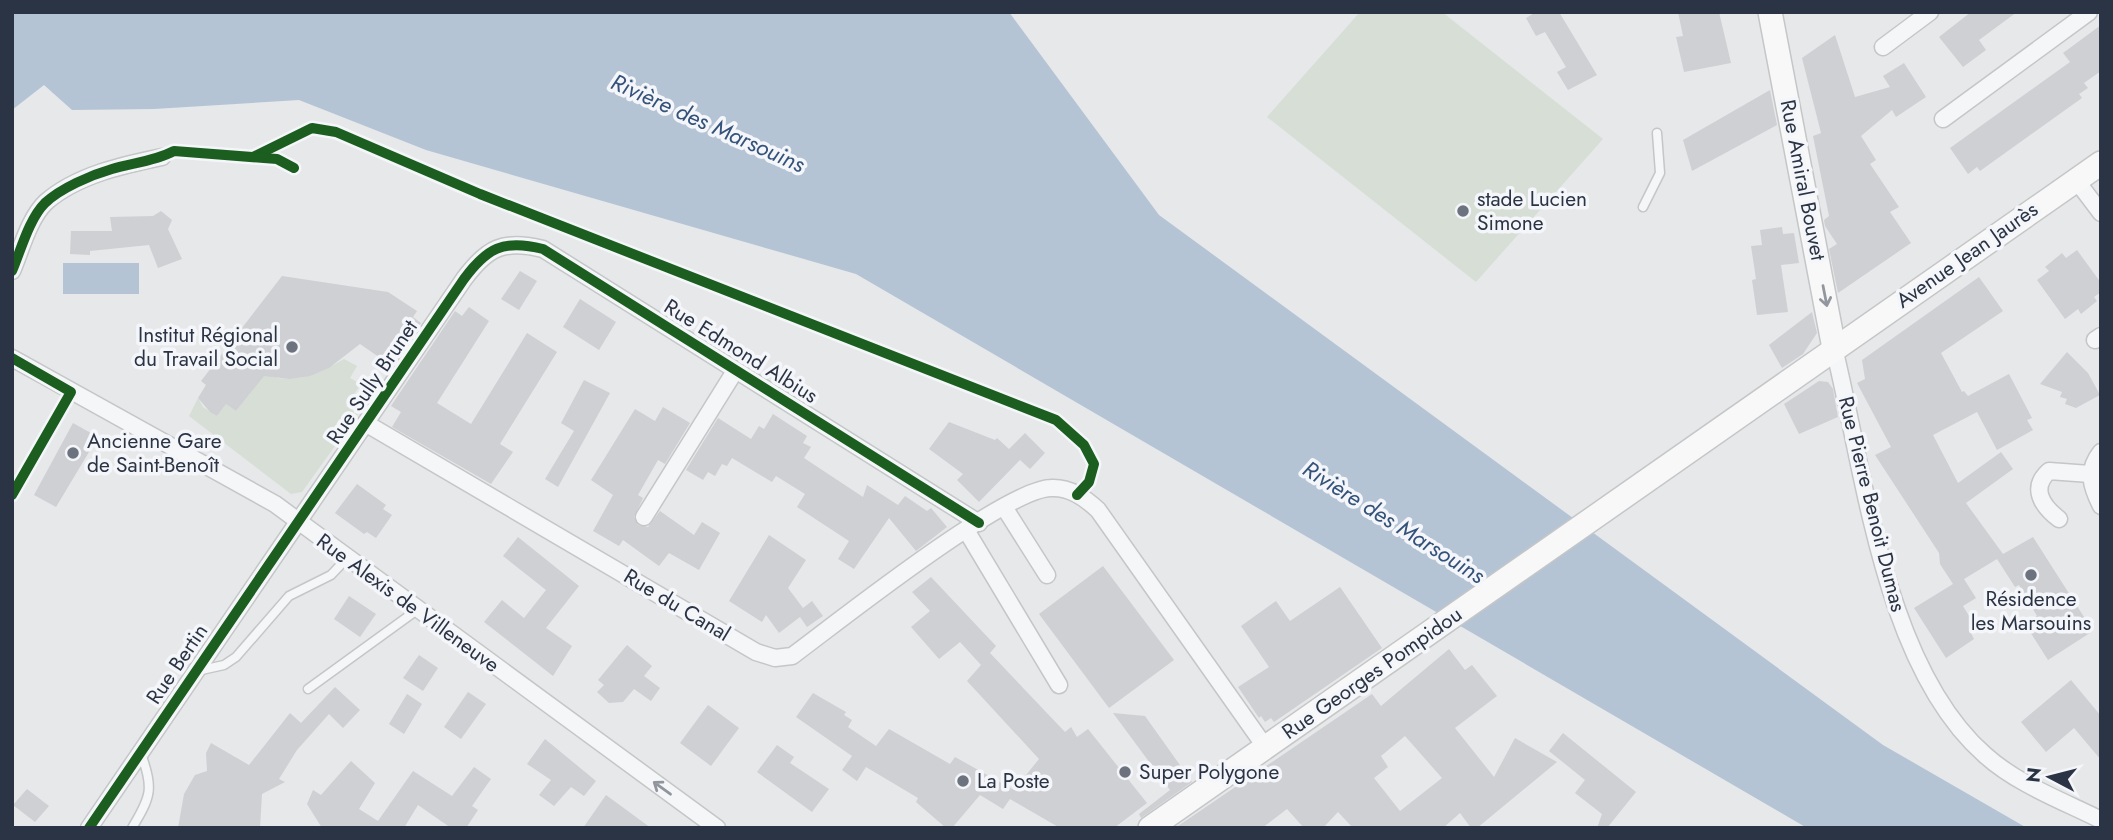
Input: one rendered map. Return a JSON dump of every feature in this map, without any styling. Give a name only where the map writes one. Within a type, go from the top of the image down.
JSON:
[{"type":"main road","name":"Rue Amiral Bouvet","points":[[1770,12],[1834,348]]},
{"type":"main road","name":"Avenue Jean Jaurès","points":[[1834,348],[2101,163]]},
{"type":"main road","name":"Rue Georges Pompidou","points":[[1150,828],[1834,348]]},
{"type":"street","points":[[1883,47],[1930,12]]},
{"type":"street","points":[[1942,119],[2089,12]]},
{"type":"street","points":[[12,271],[45,203],[76,184],[109,170],[162,157]]},
{"type":"street","points":[[2076,180],[2101,213]]},
{"type":"street","name":"Rue Edmond Albius","points":[[477,262],[485,254],[511,244],[543,249],[972,526]]},
{"type":"street","name":"Rue Sully Brunet","points":[[297,522],[477,262]]},
{"type":"street","name":"Rue Pierre Benoit Dumas","points":[[1834,348],[1889,589],[1919,666],[1951,718],[1985,755],[2005,771],[2101,820]]},
{"type":"street","name":"Rue Alexis de Villeneuve","points":[[12,358],[275,504],[717,828]]},
{"type":"street","points":[[644,517],[734,370]]},
{"type":"street","name":"Rue du Canal","points":[[367,424],[756,652],[775,658],[792,656],[972,526]]},
{"type":"street","points":[[2101,452],[2090,474],[2092,488],[2101,506]]},
{"type":"street","points":[[2059,519],[2042,503],[2039,494],[2042,478],[2049,471],[2090,474]]},
{"type":"street","points":[[1059,685],[972,526],[1025,494],[1053,487],[1085,498],[1098,510],[1266,748]]},
{"type":"street","points":[[1004,508],[1047,575]]},
{"type":"street","name":"Rue Bertin","points":[[89,828],[297,522]]},
{"type":"lane","points":[[1643,207],[1660,173],[1657,133]]},
{"type":"lane","points":[[194,671],[217,668],[236,657],[289,596],[331,575],[348,557]]},
{"type":"lane","points":[[308,689],[417,610]]},
{"type":"lane","points":[[132,828],[145,807],[151,789],[141,754]]},
{"type":"shaded area","name":"stade Lucien Simone","points":[[1360,12],[1442,12],[1603,139],[1476,282],[1267,117]]},
{"type":"shaded area","points":[[344,359],[357,366],[350,378],[361,384],[346,406],[358,414],[302,492],[291,494],[189,416],[198,398],[203,407],[217,416],[226,404],[236,411],[252,391],[256,364],[277,374],[277,378],[295,378],[320,372]]},
{"type":"water","name":"Rivière des Marsouins","points":[[12,12],[1009,12],[1159,215],[1883,745],[2027,828],[1807,828],[856,274],[426,150],[299,100],[154,109],[72,110],[44,85],[12,110]]},
{"type":"water","points":[[63,263],[139,263],[139,294],[63,294]]},
{"type":"building","points":[[1536,12],[1559,12],[1597,75],[1568,90],[1557,72],[1566,67],[1545,32],[1536,36],[1526,18]]},
{"type":"building","points":[[1678,12],[1719,12],[1731,63],[1684,72],[1676,37],[1683,36]]},
{"type":"building","points":[[1971,12],[2017,12],[1979,40],[1986,50],[1963,67],[1939,37]]},
{"type":"building","points":[[2101,25],[2101,71],[2084,83],[2088,88],[2079,94],[2082,98],[1980,171],[1977,167],[1968,174],[1950,148],[2070,62],[2063,53]]},
{"type":"building","points":[[1835,35],[1855,97],[1890,87],[1883,76],[1904,63],[1926,97],[1896,117],[1892,110],[1861,136],[1876,160],[1870,164],[1899,207],[1890,212],[1911,243],[1838,293],[1829,249],[1837,244],[1825,226],[1824,220],[1829,216],[1813,136],[1821,133],[1802,58]]},
{"type":"building","points":[[1770,90],[1777,125],[1692,171],[1683,140]]},
{"type":"building","points":[[161,211],[172,220],[168,229],[182,259],[158,268],[149,245],[90,251],[90,255],[70,254],[71,231],[112,231],[110,217],[153,216]]},
{"type":"building","points":[[1782,227],[1783,234],[1794,233],[1799,263],[1781,265],[1788,312],[1757,315],[1752,280],[1756,279],[1751,246],[1762,245],[1760,230]]},
{"type":"building","points":[[2077,250],[2101,283],[2101,292],[2094,297],[2097,301],[2081,314],[2078,309],[2065,319],[2037,280],[2049,271],[2045,267],[2062,253],[2066,258]]},
{"type":"building","points":[[520,271],[537,281],[519,310],[501,299]]},
{"type":"building","name":"Institut Régional du Travail Social","points":[[282,276],[388,292],[417,311],[413,317],[421,323],[392,366],[360,344],[329,368],[310,376],[290,379],[264,376],[236,411],[226,404],[217,416],[198,398],[206,385],[201,381]]},
{"type":"building","points":[[1979,277],[2003,311],[1941,353],[1962,392],[1968,396],[2009,374],[2032,418],[2027,420],[2033,430],[1997,450],[1977,412],[1933,435],[1958,483],[2001,452],[2013,469],[1966,503],[2003,554],[2033,537],[2093,631],[2048,660],[2025,624],[2037,616],[2019,585],[2015,587],[1997,559],[1964,579],[1976,598],[1963,606],[1977,629],[1971,633],[1974,639],[1946,658],[1914,608],[1953,584],[1940,564],[1939,553],[1875,455],[1891,447],[1857,383],[1865,379],[1862,360]]},
{"type":"building","points":[[580,299],[616,322],[599,350],[563,327]]},
{"type":"building","points":[[469,307],[489,321],[437,403],[471,424],[527,333],[557,352],[500,444],[513,452],[491,484],[392,427],[401,412],[391,406],[455,311],[462,316]]},
{"type":"building","points":[[1812,312],[1817,333],[1803,354],[1782,368],[1769,345]]},
{"type":"building","points":[[2067,352],[2088,373],[2100,395],[2076,408],[2065,404],[2067,399],[2060,397],[2062,392],[2040,384]]},
{"type":"building","points":[[584,380],[610,393],[558,487],[545,479],[574,431],[561,423]]},
{"type":"building","points":[[1819,381],[1828,382],[1833,389],[1838,417],[1799,434],[1784,404]]},
{"type":"building","points":[[663,407],[690,423],[665,464],[658,460],[638,495],[643,498],[634,517],[638,525],[648,527],[660,511],[694,535],[702,522],[720,533],[699,570],[669,553],[659,566],[623,540],[619,546],[593,531],[613,495],[591,480],[635,409],[655,421]]},
{"type":"building","points":[[773,414],[807,436],[803,443],[811,447],[804,458],[863,497],[867,485],[898,505],[905,496],[927,511],[931,508],[947,527],[916,551],[889,518],[854,569],[838,559],[849,541],[797,507],[805,494],[776,476],[772,482],[732,458],[727,466],[722,464],[715,476],[708,472],[703,480],[686,470],[718,418],[751,439],[759,426],[764,429]]},
{"type":"building","points":[[949,422],[995,440],[997,438],[1009,449],[1025,433],[1045,453],[1030,469],[1020,460],[979,502],[957,480],[963,474],[929,449]]},
{"type":"building","name":"Ancienne Gare de Saint-Benoît","points":[[73,423],[98,437],[56,507],[34,495]]},
{"type":"building","points":[[357,484],[386,505],[383,509],[392,515],[376,538],[367,532],[364,534],[335,513]]},
{"type":"building","points":[[769,535],[806,560],[788,588],[803,608],[812,601],[823,616],[807,627],[800,617],[779,633],[766,615],[762,622],[729,601]]},
{"type":"building","points":[[518,537],[579,586],[546,628],[572,646],[553,676],[484,622],[502,600],[524,618],[546,590],[503,556]]},
{"type":"building","points":[[1103,566],[1174,660],[1109,708],[1039,614]]},
{"type":"building","points":[[931,577],[996,646],[990,653],[1065,732],[1071,727],[1077,737],[1088,729],[1147,803],[1114,828],[1060,828],[1010,799],[1003,809],[980,795],[952,828],[946,828],[916,802],[918,798],[866,767],[857,781],[842,770],[852,756],[796,717],[813,693],[846,712],[844,715],[852,720],[848,727],[876,746],[889,729],[950,764],[955,757],[1014,790],[1039,759],[967,681],[981,665],[960,642],[939,659],[911,627],[930,611],[912,592]]},
{"type":"building","points":[[1340,587],[1382,648],[1274,722],[1271,718],[1265,722],[1261,716],[1259,718],[1238,687],[1269,667],[1241,626],[1276,601],[1290,621]]},
{"type":"building","points":[[349,596],[376,614],[360,637],[334,619]]},
{"type":"building","points":[[627,645],[652,666],[644,676],[660,688],[651,701],[634,689],[623,702],[609,703],[597,692],[604,685],[598,680]]},
{"type":"building","points":[[1449,649],[1465,670],[1472,665],[1497,696],[1455,728],[1494,777],[1515,738],[1557,762],[1477,828],[1471,828],[1460,813],[1443,828],[1353,828],[1338,812],[1323,828],[1304,828],[1287,809],[1262,828],[1175,828],[1372,694],[1381,706]],"holes":[[[1405,736],[1442,778],[1400,811],[1374,778],[1388,767],[1381,756]]]},
{"type":"building","points":[[419,655],[438,668],[423,691],[403,678]]},
{"type":"building","points":[[2071,680],[2101,716],[2101,760],[2074,728],[2046,752],[2021,722]]},
{"type":"building","points":[[335,687],[360,710],[343,728],[329,714],[297,750],[279,779],[285,782],[262,794],[260,828],[178,828],[184,794],[195,775],[207,771],[206,753],[211,743],[249,765],[290,713],[301,723]]},
{"type":"building","points":[[468,692],[486,704],[461,739],[444,727]]},
{"type":"building","points":[[407,694],[422,704],[404,734],[389,724]]},
{"type":"building","points":[[708,705],[739,728],[711,766],[680,743]]},
{"type":"building","points":[[1113,713],[1145,716],[1192,782],[1141,818],[1139,814],[1170,790]]},
{"type":"building","points":[[1563,733],[1636,792],[1607,828],[1597,828],[1602,814],[1575,793],[1585,780],[1549,751]]},
{"type":"building","points":[[545,739],[596,781],[584,796],[571,787],[554,806],[539,795],[551,780],[527,764]]},
{"type":"building","points":[[777,745],[794,757],[790,763],[829,789],[812,812],[757,772]]},
{"type":"building","points":[[351,761],[375,783],[359,809],[378,821],[413,771],[452,796],[474,767],[491,779],[472,806],[478,810],[466,828],[451,828],[418,805],[404,828],[322,828],[307,804],[313,790],[321,795]]},
{"type":"building","points":[[27,789],[49,806],[35,822],[13,805]]},
{"type":"building","points":[[606,795],[651,828],[583,828]]},
{"type":"cycle path","points":[[253,157],[312,128],[336,132],[480,194],[1056,420],[1084,445],[1094,464],[1089,482],[1077,495]]},
{"type":"cycle path","points":[[12,271],[30,226],[45,203],[68,187],[95,175],[152,160],[174,151],[277,159],[294,168]]},
{"type":"cycle path","points":[[89,828],[464,279],[480,260],[497,249],[517,245],[543,249],[979,523]]},
{"type":"cycle path","points":[[12,358],[71,392],[12,495]]},
{"type":"place","name":"stade Lucien Simone","points":[[1463,211]]},
{"type":"place","name":"Institut Régional du Travail Social","points":[[292,347]]},
{"type":"place","name":"Ancienne Gare de Saint-Benoît","points":[[73,453]]},
{"type":"place","name":"Résidence les Marsouins","points":[[2031,575]]},
{"type":"place","name":"Super Polygone","points":[[1125,772]]},
{"type":"place","name":"La Poste","points":[[963,781]]}]
